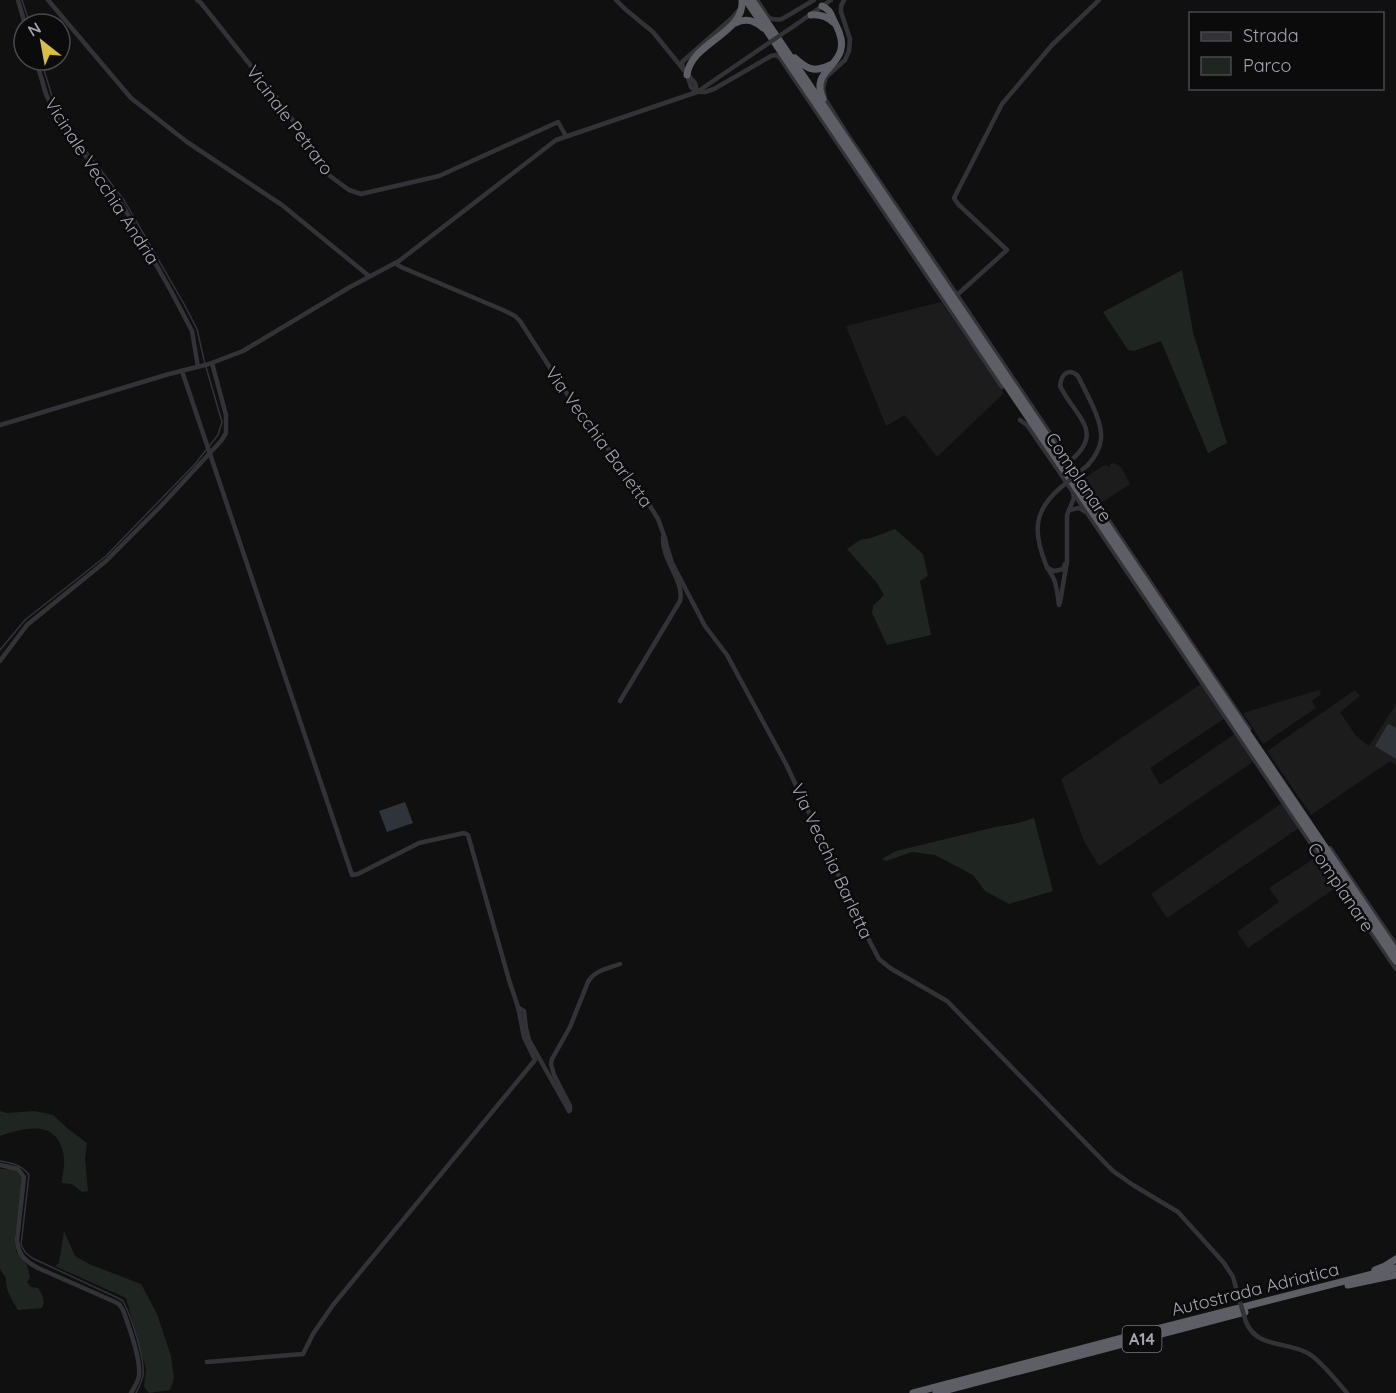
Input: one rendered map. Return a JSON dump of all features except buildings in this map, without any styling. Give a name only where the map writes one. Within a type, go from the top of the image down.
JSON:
[{"type":"highway","points":[[686,73],[695,56],[733,24],[740,15],[742,0]]},
{"type":"highway","points":[[742,0],[774,42],[1396,961]]},
{"type":"highway","points":[[752,0],[1396,952]]},
{"type":"highway","points":[[828,14],[832,0]]},
{"type":"highway","points":[[822,6],[840,33],[842,43],[839,56],[819,81],[819,90],[836,125]]},
{"type":"highway","points":[[811,15],[828,14]]},
{"type":"highway","points":[[733,24],[741,20],[757,23],[774,42]]},
{"type":"highway","points":[[785,49],[804,66],[813,69],[822,69],[832,64]]},
{"type":"highway","name":"A14","points":[[1264,1302],[1378,1269],[1396,1259]]},
{"type":"highway","name":"Autostrada Adriatica","points":[[913,1393],[1396,1268]]},
{"type":"highway","name":"Autostrada Adriatica","points":[[936,1393],[1396,1274]]},
{"type":"street","points":[[48,0],[131,98],[187,142],[282,205],[369,276]]},
{"type":"street","name":"Vicinale Petraro","points":[[196,0],[201,3],[283,106],[330,176],[349,190],[361,194],[439,176],[558,122],[566,136]]},
{"type":"street","points":[[616,0],[653,32],[686,73],[697,92]]},
{"type":"street","points":[[686,73],[682,62],[732,18],[742,0]]},
{"type":"street","points":[[757,0],[768,17],[778,20],[814,0]]},
{"type":"street","points":[[0,425],[205,365],[243,351],[395,263],[556,140],[697,92],[832,0]]},
{"type":"street","name":"Complanare","points":[[844,0],[841,12],[850,39],[849,51],[845,60],[826,77],[823,93],[825,99],[1396,945]]},
{"type":"street","points":[[957,295],[1007,250],[954,198],[1002,104],[1053,45],[1099,0]]},
{"type":"street","points":[[697,92],[714,89],[771,56],[776,55],[780,58],[1002,387]]},
{"type":"street","name":"Vicinale Vecchia Andria","points":[[0,662],[27,625],[106,562],[226,433],[226,415],[192,331],[123,206],[57,117],[45,94],[39,72]]},
{"type":"street","points":[[687,97],[693,85]]},
{"type":"street","points":[[693,85],[708,86]]},
{"type":"street","name":"Via Vecchia Barletta","points":[[395,263],[509,313],[520,321],[564,391],[646,501],[663,531],[672,563],[705,626],[727,656],[786,764],[879,959],[890,968],[947,1001],[1113,1171],[1178,1212],[1224,1263],[1233,1277],[1246,1322],[1257,1337],[1312,1356],[1347,1393]]},
{"type":"street","points":[[182,371],[352,875],[419,843],[466,833],[470,840],[518,1007],[524,1037],[535,1057],[535,1062],[333,1305],[313,1334],[303,1354],[207,1362]]},
{"type":"street","points":[[1070,462],[1087,442],[1088,434],[1060,386],[1064,375],[1070,373],[1078,376],[1097,417],[1101,439],[1098,450],[1088,465],[1059,489],[1044,505],[1039,515],[1037,537],[1047,568],[1054,581],[1059,605],[1067,562],[1067,515],[1074,498],[1071,489]]},
{"type":"street","name":"Complanare","points":[[1020,420],[1028,425],[1396,969]]},
{"type":"street","points":[[1069,510],[1080,501]]},
{"type":"street","points":[[1069,510],[1079,508],[1088,513]]},
{"type":"street","points":[[620,701],[682,596],[663,549],[663,531]]},
{"type":"street","points":[[1047,568],[1055,571],[1062,569],[1067,562]]},
{"type":"street","points":[[1047,568],[1056,573],[1064,582]]},
{"type":"street","points":[[1054,581],[1064,582]]},
{"type":"street","points":[[518,1007],[524,1011],[527,1035],[569,1111],[570,1106],[552,1070],[552,1059],[570,1027],[591,976],[620,964]]},
{"type":"street","points":[[0,1165],[18,1170],[24,1177],[17,1240],[20,1255],[38,1268],[119,1304],[123,1310],[139,1370],[139,1379],[131,1393]]},
{"type":"shaded area","points":[[941,302],[1004,393],[937,457],[905,415],[886,426],[846,326]]},
{"type":"shaded area","points":[[1113,463],[1121,467],[1130,484],[1101,503],[1084,478],[1103,466],[1109,467]]},
{"type":"shaded area","points":[[1201,684],[1224,719],[1150,768],[1160,785],[1235,734],[1253,762],[1099,866],[1084,841],[1061,779]]},
{"type":"shaded area","points":[[1319,690],[1321,694],[1312,701],[1316,708],[1263,744],[1243,713]]},
{"type":"shaded area","points":[[1355,690],[1360,696],[1340,712],[1356,736],[1369,746],[1396,704],[1396,765],[1390,761],[1311,815],[1267,751]]},
{"type":"shaded area","points":[[1388,724],[1396,728],[1396,759],[1375,746]]},
{"type":"shaded area","points":[[405,802],[413,823],[387,832],[379,811]]},
{"type":"shaded area","points":[[1282,803],[1299,828],[1167,918],[1151,894]]},
{"type":"shaded area","points":[[1318,856],[1338,886],[1248,948],[1237,932],[1279,902],[1269,888]]},
{"type":"green space","points":[[1182,270],[1193,332],[1227,443],[1208,453],[1161,341],[1134,351],[1128,350],[1103,312]]},
{"type":"green space","points":[[895,529],[923,554],[928,576],[920,581],[931,635],[887,645],[872,613],[873,606],[884,595],[877,583],[847,549],[860,540]]},
{"type":"green space","points":[[1034,818],[1053,891],[1009,904],[985,891],[973,875],[935,855],[912,852],[886,861],[882,859],[896,851]]},
{"type":"green space","points":[[0,1111],[7,1113],[35,1111],[53,1115],[87,1143],[85,1158],[88,1191],[82,1192],[72,1184],[62,1183],[64,1161],[61,1145],[49,1132],[31,1129],[0,1136]]},
{"type":"green space","points":[[0,1169],[15,1169],[23,1175],[15,1236],[16,1251],[27,1265],[30,1278],[27,1282],[31,1287],[38,1288],[42,1295],[44,1303],[42,1308],[18,1310],[11,1299],[6,1278],[0,1269]]},
{"type":"green space","points":[[64,1231],[75,1256],[89,1264],[141,1284],[157,1314],[171,1356],[174,1378],[170,1390],[149,1393],[144,1387],[146,1369],[126,1298],[55,1266],[59,1263]]},
{"type":"waterway","points":[[22,0],[26,12]]},
{"type":"waterway","points":[[0,650],[25,620],[106,556],[195,464],[218,435],[222,422],[197,329],[124,200],[69,129],[55,106],[45,72]]},
{"type":"waterway","points":[[0,1161],[20,1167],[29,1175],[21,1245],[25,1252],[32,1258],[123,1301],[142,1358],[143,1375],[136,1393]]}]
